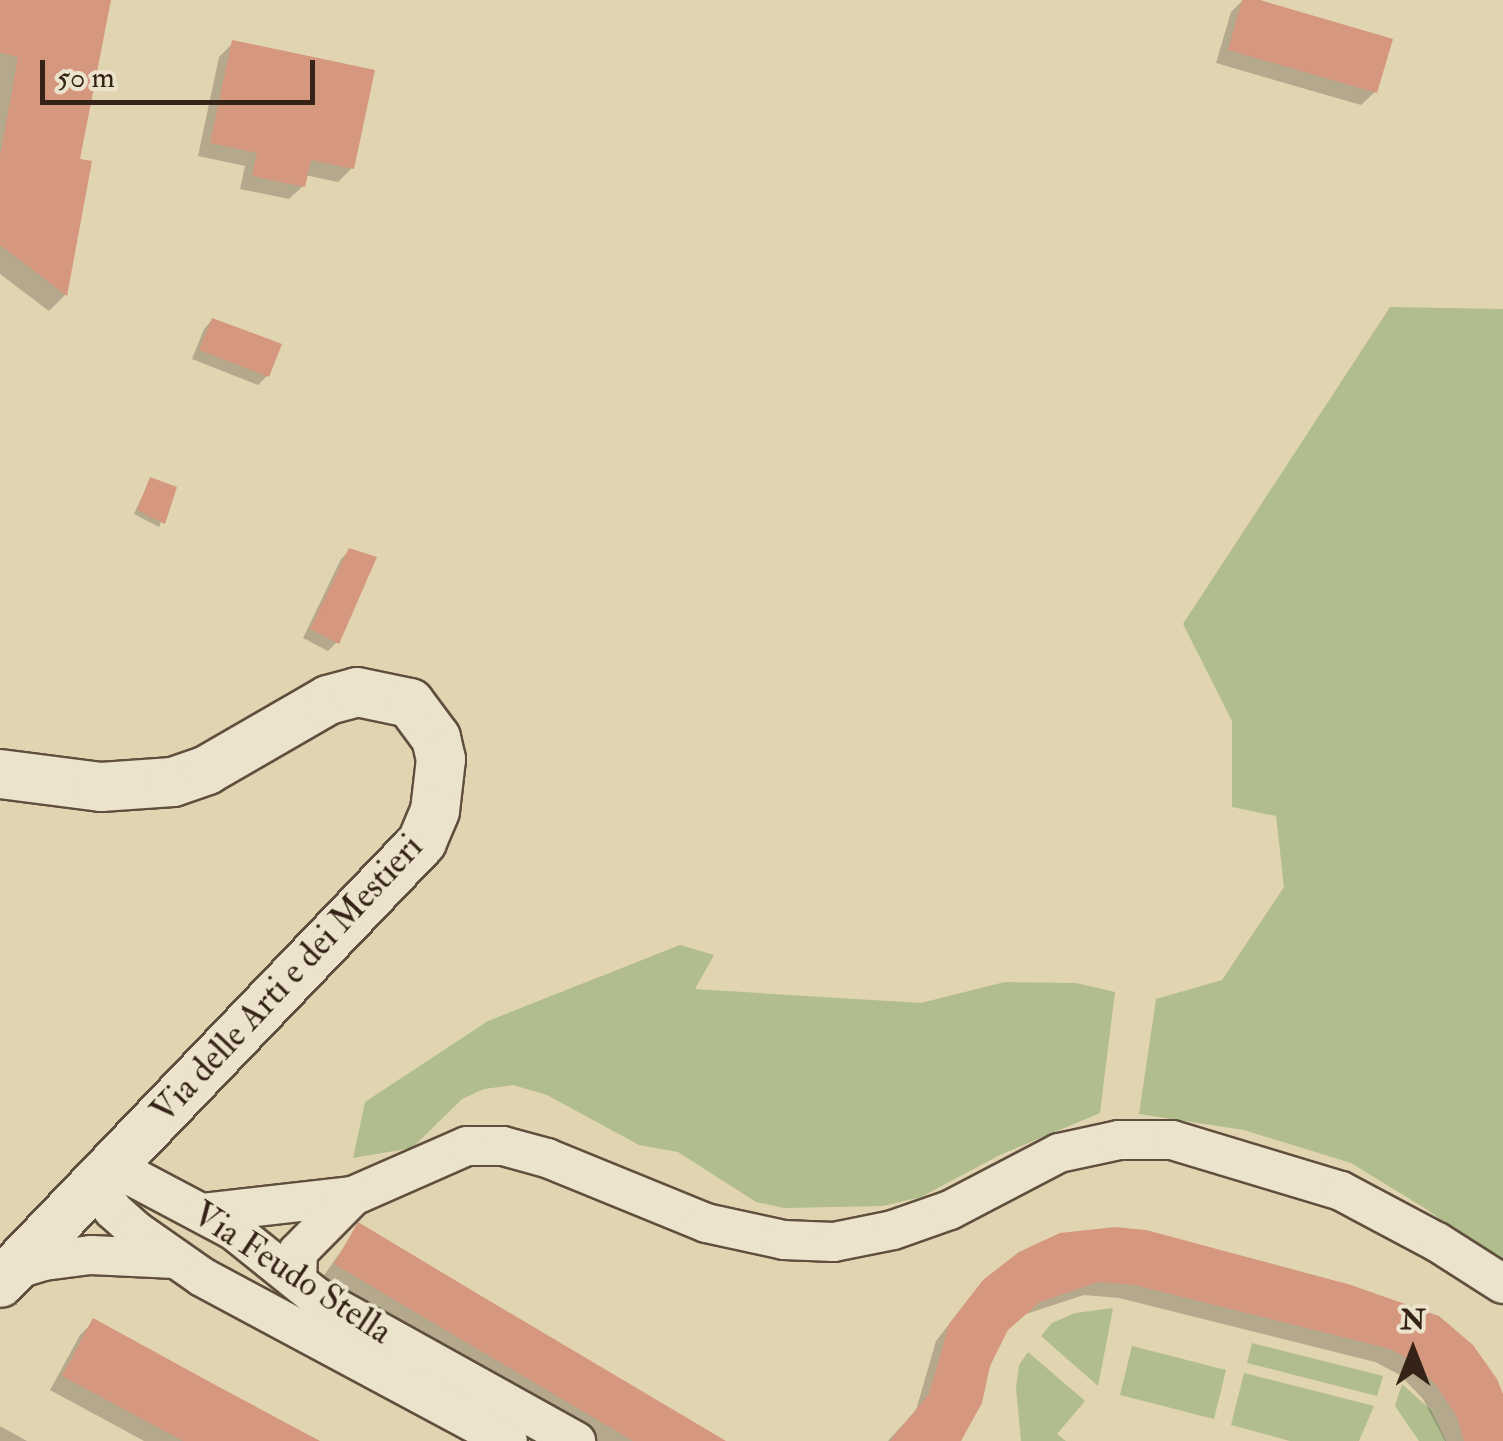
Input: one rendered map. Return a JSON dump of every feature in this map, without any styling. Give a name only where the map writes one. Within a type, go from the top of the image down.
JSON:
[{"type":"street","name":"Via delle Arti e dei Mestieri","points":[[0,774],[101,787],[173,782],[208,770],[328,700],[356,692],[410,702],[436,738],[441,785],[422,842],[5,1277]]},
{"type":"street","points":[[168,1253],[154,1221],[353,1196],[467,1146],[503,1146],[548,1158],[706,1223],[784,1240],[834,1242],[893,1230],[950,1210],[1059,1153],[1118,1140],[1172,1140],[1341,1191],[1437,1242],[1503,1284]]},
{"type":"street","name":"Via Feudo Stella","points":[[104,1174],[203,1214],[315,1296],[576,1441]]},
{"type":"street","name":"Via Feudo Stella","points":[[104,1174],[113,1210],[168,1253],[508,1441]]},
{"type":"street","points":[[297,1281],[298,1252],[353,1196]]},
{"type":"street","points":[[5,1277],[92,1255],[208,1254],[224,1244],[203,1214]]},
{"type":"green space","points":[[1390,307],[1503,309],[1503,1265],[1426,1209],[1351,1163],[1244,1130],[1139,1114],[1156,999],[1222,980],[1284,887],[1276,816],[1232,807],[1232,721],[1183,624]]},
{"type":"green space","points":[[680,945],[714,955],[695,989],[921,1003],[1005,982],[1076,983],[1115,992],[1100,1113],[1000,1155],[921,1197],[883,1206],[784,1208],[756,1202],[678,1152],[639,1145],[547,1095],[513,1085],[484,1089],[462,1099],[412,1148],[353,1158],[365,1102],[488,1021]]},
{"type":"green space","points":[[1113,1308],[1098,1386],[1041,1336],[1052,1323],[1075,1313]]},
{"type":"green space","points":[[1252,1343],[1383,1376],[1377,1396],[1247,1363]]},
{"type":"green space","points":[[1132,1346],[1226,1370],[1214,1419],[1120,1395]]},
{"type":"green space","points":[[1028,1352],[1085,1401],[1057,1434],[1066,1441],[1021,1441],[1016,1388],[1019,1365]]},
{"type":"green space","points":[[1244,1373],[1374,1406],[1359,1441],[1290,1441],[1231,1425]]},
{"type":"green space","points":[[1402,1384],[1431,1410],[1446,1441],[1419,1441],[1395,1406]]},
{"type":"building","points":[[0,0],[111,0],[80,159],[92,161],[67,296],[0,245],[0,156],[18,57],[0,53]]},
{"type":"building","points":[[1242,0],[1260,0],[1393,39],[1377,93],[1228,50]]},
{"type":"building","points":[[232,40],[375,70],[354,169],[311,160],[305,187],[252,176],[257,153],[210,143]]},
{"type":"building","points":[[212,318],[282,344],[269,377],[199,350]]},
{"type":"building","points":[[150,477],[177,487],[165,524],[137,510]]},
{"type":"building","points":[[349,548],[377,557],[339,644],[310,629]]},
{"type":"building","points":[[358,1222],[726,1441],[633,1441],[334,1264]]},
{"type":"building","points":[[1115,1227],[1146,1230],[1351,1285],[1439,1316],[1473,1345],[1497,1379],[1503,1394],[1503,1441],[1464,1441],[1457,1417],[1436,1385],[1413,1362],[1390,1349],[1134,1285],[1099,1282],[1040,1302],[1008,1330],[990,1366],[982,1403],[961,1441],[890,1441],[929,1394],[949,1324],[983,1280],[1019,1252],[1060,1233]]},
{"type":"building","points":[[93,1318],[320,1441],[183,1441],[62,1376]]}]
